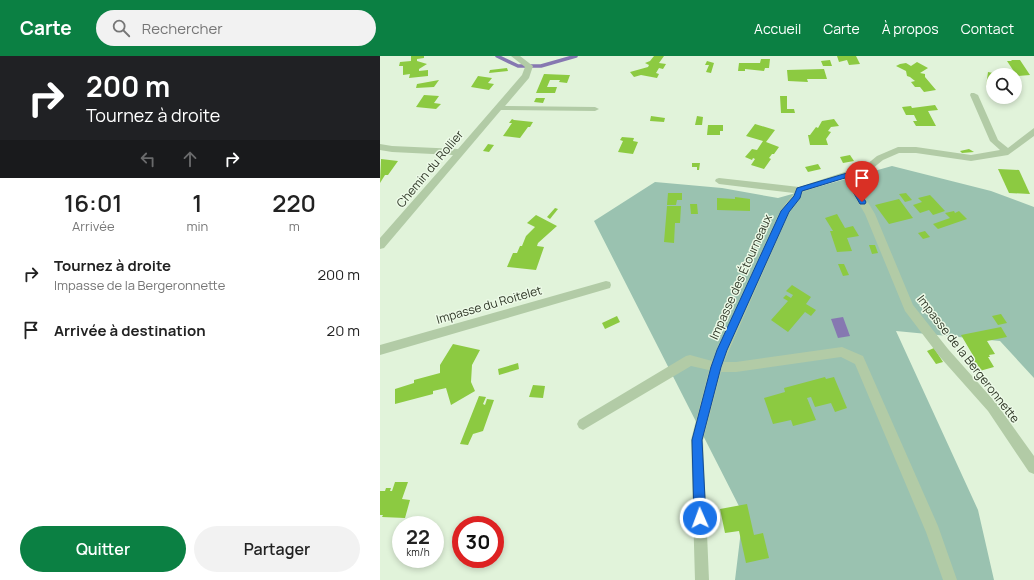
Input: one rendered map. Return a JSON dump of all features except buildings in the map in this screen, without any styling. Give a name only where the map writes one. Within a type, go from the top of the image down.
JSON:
[{"type":"street","name":"Chemin du Rollier","points":[[380,245],[526,76],[529,66],[515,56]]},
{"type":"street","points":[[974,95],[994,142],[1008,152]]},
{"type":"street","points":[[498,108],[595,109]]},
{"type":"street","points":[[719,181],[799,190],[869,167],[880,158],[898,150],[916,150],[971,158],[1008,152],[1034,131]]},
{"type":"street","points":[[380,147],[392,149],[460,152]]},
{"type":"street","name":"Impasse de la Bergeronnette","points":[[847,175],[870,214],[909,308],[944,353],[992,408],[1034,467]]},
{"type":"street","name":"Impasse des Étourneaux","points":[[702,580],[697,440],[716,367],[722,350],[785,211],[797,196],[799,190]]},
{"type":"street","name":"Impasse du Roitelet","points":[[380,350],[606,285]]},
{"type":"street","points":[[583,424],[690,360],[716,367],[736,367],[842,352],[859,360],[933,532],[950,580]]},
{"type":"green space","points":[[892,166],[991,191],[1034,207],[1034,378],[1000,341],[896,331],[978,510],[994,580],[735,580],[743,514],[594,221],[655,182],[722,188],[778,198]]},
{"type":"shaded area","points":[[843,317],[850,336],[838,338],[831,319]]},
{"type":"waterway","points":[[497,56],[518,66],[541,66],[576,56]]},
{"type":"route","points":[[700,518],[697,440],[716,367],[722,350],[785,211],[797,196],[799,190],[847,175],[862,202]]}]
